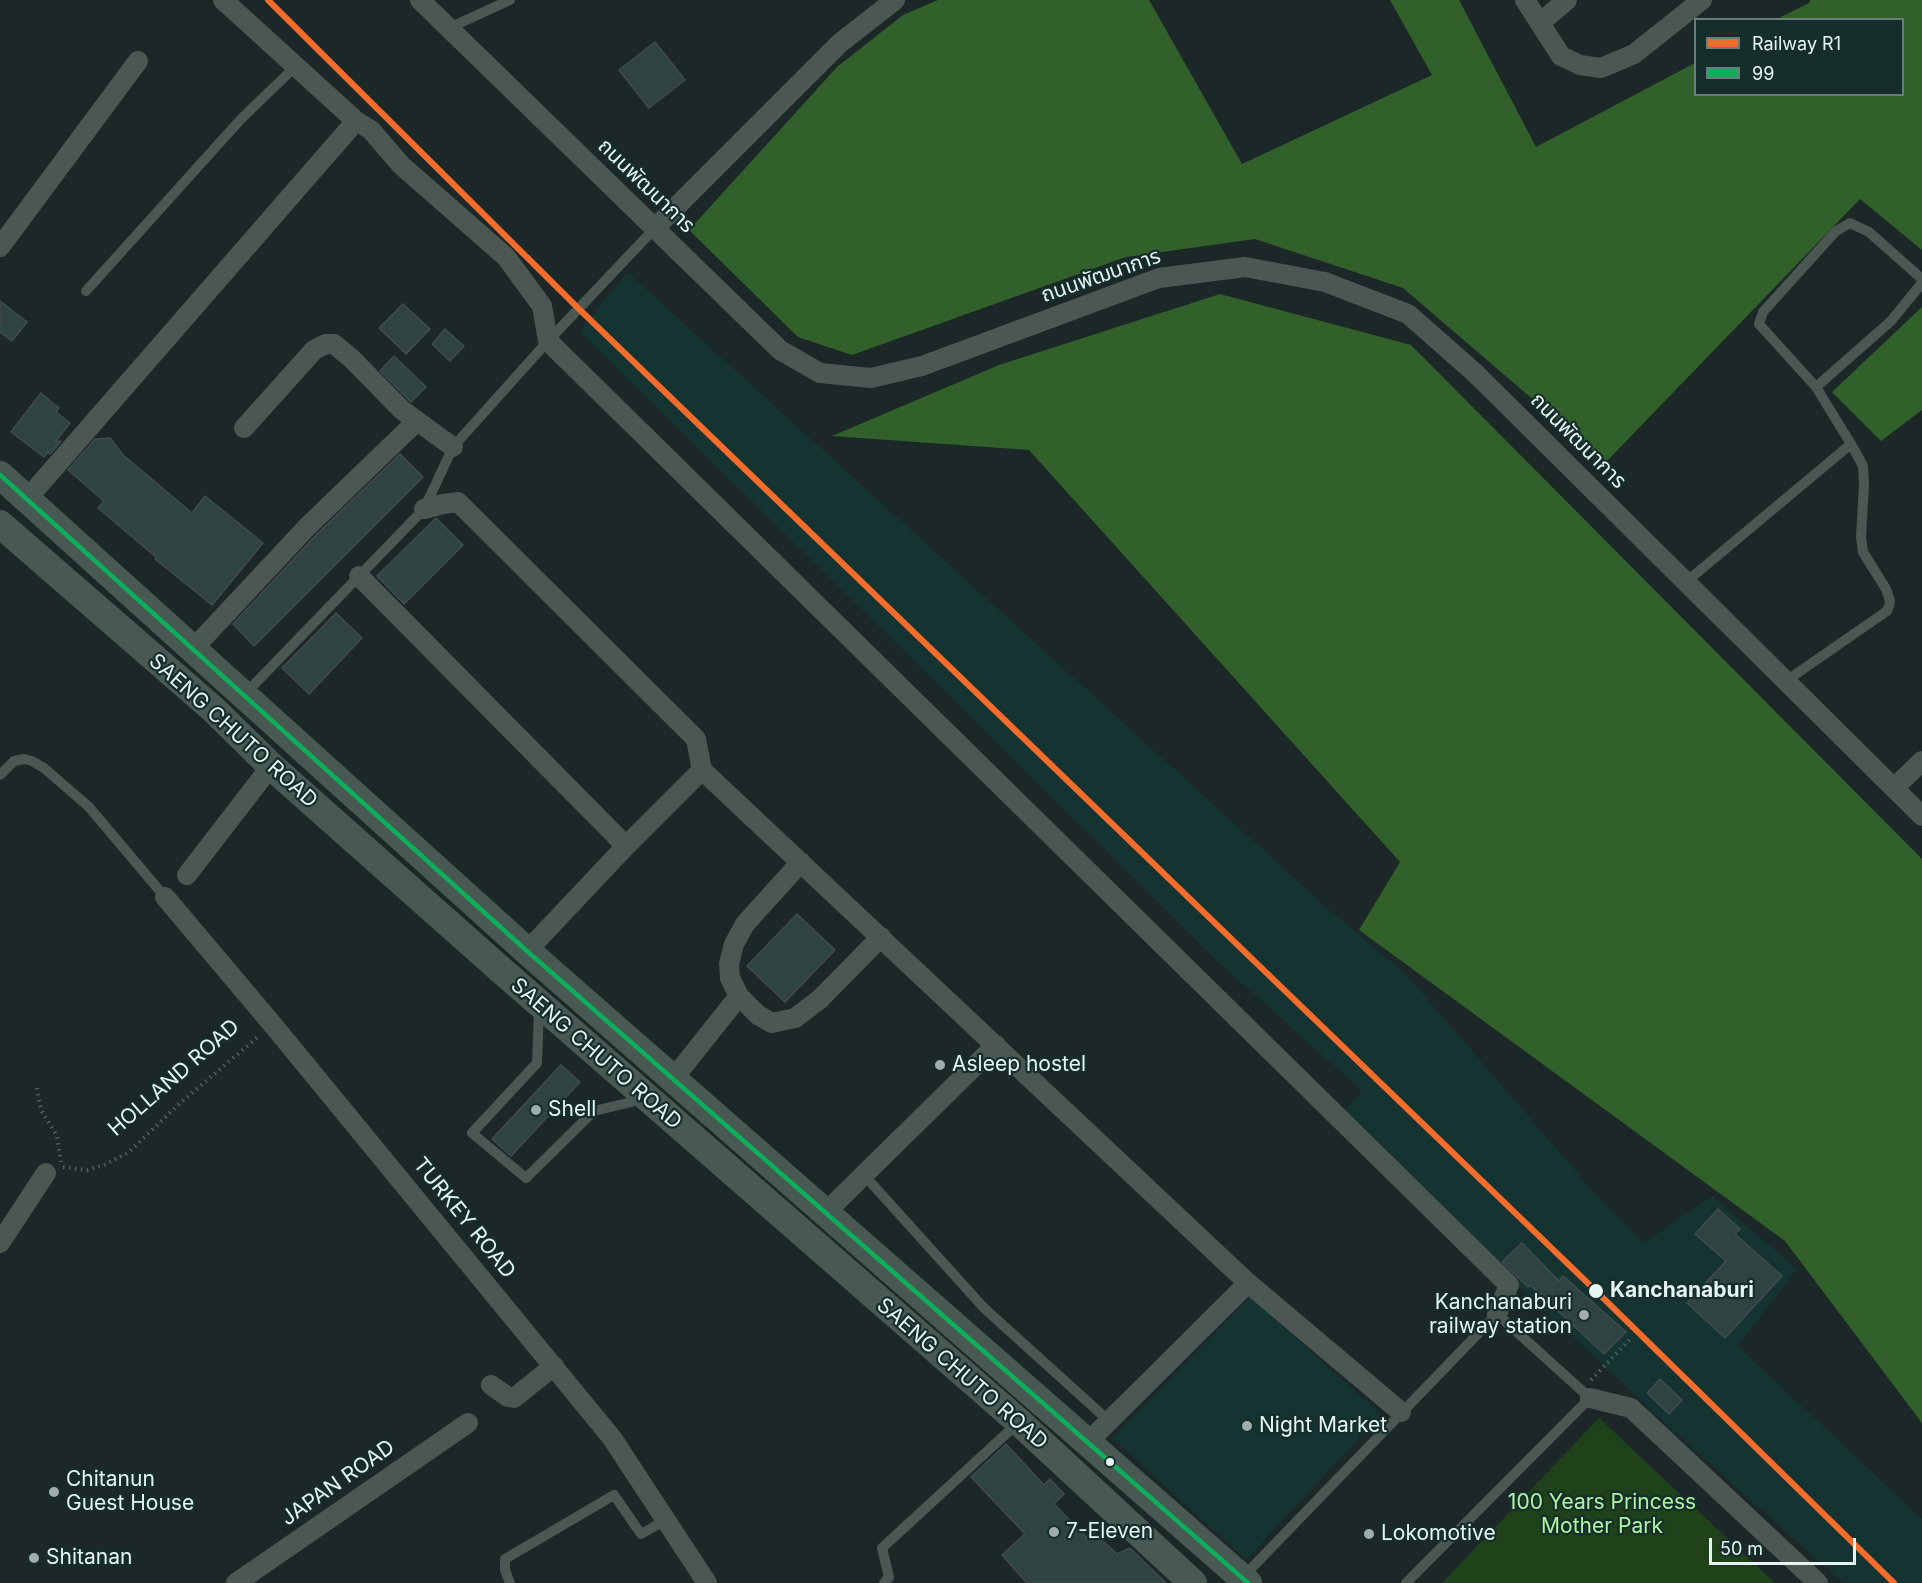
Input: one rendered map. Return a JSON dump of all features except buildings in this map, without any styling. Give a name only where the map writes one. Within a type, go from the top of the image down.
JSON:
[{"type":"main road","name":"SAENG CHUTO ROAD","points":[[0,475],[527,951],[1245,1581]]},
{"type":"main road","name":"SAENG CHUTO ROAD","points":[[0,524],[213,709],[271,766],[539,1004],[1019,1422],[1193,1583]]},
{"type":"main road","points":[[92,605],[115,579]]},
{"type":"main road","points":[[501,970],[527,951]]},
{"type":"main road","points":[[737,1177],[761,1155]]},
{"type":"street","points":[[223,0],[356,121],[372,130],[401,165],[506,257],[542,306],[548,341],[1509,1285],[1497,1314]]},
{"type":"street","name":"ถนนพัฒนาการ","points":[[420,0],[780,350],[820,373],[871,378],[922,366],[1159,278],[1245,267],[1325,282],[1408,315],[1475,373],[1922,816]]},
{"type":"street","points":[[655,228],[840,43],[895,0]]},
{"type":"street","points":[[1525,0],[1561,56],[1580,65],[1601,68],[1634,54],[1702,0]]},
{"type":"street","points":[[1541,22],[1567,0]]},
{"type":"street","points":[[0,247],[138,61]]},
{"type":"street","points":[[27,499],[356,121]]},
{"type":"street","points":[[244,428],[314,350],[326,344],[334,344],[342,349],[402,410],[453,447]]},
{"type":"street","points":[[193,650],[307,527],[417,421]]},
{"type":"street","points":[[424,509],[458,502],[696,739],[702,770],[1248,1283],[1401,1412]]},
{"type":"street","points":[[359,576],[626,846]]},
{"type":"street","points":[[1894,788],[1922,760]]},
{"type":"street","points":[[187,875],[271,766]]},
{"type":"street","points":[[527,951],[626,846],[702,770]]},
{"type":"street","points":[[801,862],[745,924],[734,944],[729,964],[730,978],[739,996],[758,1015],[772,1023],[795,1017],[820,999],[880,937]]},
{"type":"street","name":"TURKEY ROAD","points":[[165,897],[612,1438],[708,1583]]},
{"type":"street","points":[[673,1079],[739,996]]},
{"type":"street","points":[[826,1212],[996,1045]]},
{"type":"street","points":[[0,1243],[54,1170]]},
{"type":"street","points":[[1088,1442],[1248,1283]]},
{"type":"street","points":[[491,1385],[508,1397],[514,1398],[554,1366]]},
{"type":"street","points":[[1585,1394],[1631,1408],[1818,1583]]},
{"type":"street","name":"JAPAN ROAD","points":[[236,1583],[468,1423]]},
{"type":"lane","points":[[449,28],[510,0]]},
{"type":"lane","points":[[86,291],[241,119],[297,65]]},
{"type":"lane","points":[[1786,681],[1887,611],[1890,601],[1886,589],[1863,552],[1861,537],[1863,466],[1816,387],[1759,321],[1763,312],[1836,231],[1845,224],[1854,224],[1869,232],[1922,281],[1891,321],[1816,387]]},
{"type":"lane","points":[[243,696],[424,509],[453,447],[548,341],[655,228]]},
{"type":"lane","points":[[1686,582],[1851,444]]},
{"type":"lane","points":[[0,775],[14,760],[32,760],[45,768],[89,807],[165,897]]},
{"type":"lane","points":[[539,1004],[537,1063],[472,1134],[526,1178],[594,1111],[647,1098]]},
{"type":"lane","points":[[864,1175],[984,1308],[1109,1421]]},
{"type":"lane","points":[[1245,1581],[1401,1412],[1497,1314],[1585,1394],[1406,1583]]},
{"type":"lane","points":[[884,1583],[889,1577],[882,1548],[1019,1422]]},
{"type":"lane","points":[[510,1583],[505,1570],[505,1559],[614,1495],[641,1534],[666,1520]]},
{"type":"path","name":"HOLLAND ROAD","points":[[54,1170],[87,1170],[104,1165],[129,1152],[178,1105],[273,1025]]},
{"type":"path","points":[[37,1088],[41,1110],[57,1136],[54,1170]]},
{"type":"path","points":[[1585,1394],[1632,1336]]},
{"type":"shaded area","points":[[627,272],[1335,915],[1404,972],[1600,1199],[1644,1243],[1712,1196],[1797,1269],[1738,1346],[1922,1519],[1922,1583],[1843,1583],[1667,1425],[1523,1290],[1345,1110],[1362,1091],[1215,959],[580,331]]},
{"type":"shaded area","name":"Night Market","points":[[1250,1297],[1381,1414],[1246,1560],[1112,1438]]},
{"type":"green space","points":[[938,0],[1149,0],[1242,164],[1432,75],[1390,0],[1459,0],[1536,147],[1694,64],[1694,96],[1904,96],[1904,18],[1779,18],[1809,3],[1810,0],[1922,0],[1922,250],[1860,199],[1606,462],[1403,288],[1255,239],[1126,257],[852,355],[798,337],[689,230],[837,67],[903,15]]},
{"type":"green space","points":[[1220,294],[1411,345],[1922,859],[1922,1423],[1785,1241],[1359,930],[1400,862],[1029,450],[832,436],[999,365]]},
{"type":"green space","points":[[1922,307],[1922,410],[1881,441],[1832,392]]},
{"type":"green space","name":"100 Years Princess Mother Park","points":[[1599,1418],[1775,1583],[1442,1583]]},
{"type":"rail line","name":"R1","points":[[268,0],[579,309],[1596,1291],[1894,1583]]},
{"type":"transit line","name":"99","points":[[0,475],[527,951],[1248,1583]]},
{"type":"place","name":"Asleep hostel","points":[[940,1065]]},
{"type":"place","name":"Shell","points":[[536,1110]]},
{"type":"place","name":"Kanchanaburi","points":[[1596,1291]]},
{"type":"place","name":"Kanchanaburi railway station","points":[[1584,1315]]},
{"type":"place","name":"Night Market","points":[[1247,1426]]},
{"type":"place","name":"Chitanun Guest House","points":[[54,1492]]},
{"type":"place","name":"7-Eleven","points":[[1054,1532]]},
{"type":"place","name":"Lokomotive","points":[[1369,1534]]},
{"type":"place","name":"Shitanan","points":[[34,1558]]}]
